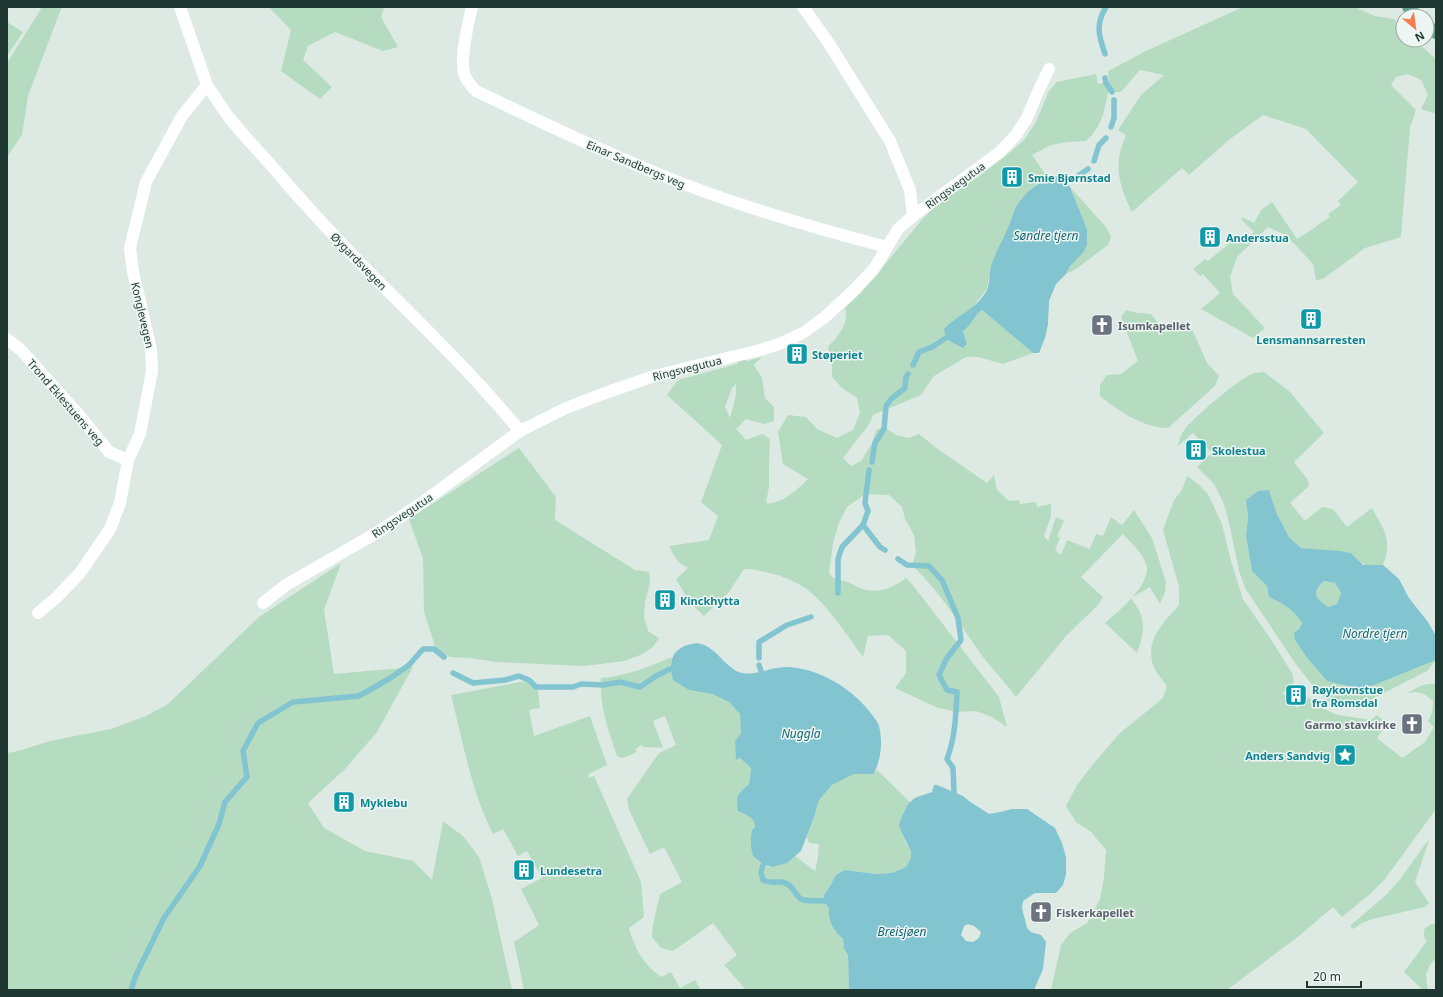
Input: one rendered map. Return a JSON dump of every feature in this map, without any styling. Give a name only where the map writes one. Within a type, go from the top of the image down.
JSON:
[{"type":"street","points":[[180,7],[207,85]]},
{"type":"street","name":"Einar Sandbergs veg","points":[[472,7],[467,28],[463,62],[464,73],[469,83],[476,91],[554,128],[660,175],[694,188],[805,225],[886,247]]},
{"type":"street","points":[[803,7],[828,42],[890,141],[910,190],[913,216]]},
{"type":"street","name":"Ringsvegutua","points":[[263,603],[286,585],[378,532],[420,504],[520,431],[564,409],[647,378],[760,350],[779,344],[803,333],[825,317],[874,269],[898,229],[913,216],[995,156],[1016,135],[1027,118],[1049,69]]},
{"type":"street","name":"Øygardsvegen","points":[[207,85],[226,113],[304,204],[474,378],[520,431]]},
{"type":"street","name":"Konglevegen","points":[[38,613],[57,597],[80,573],[110,529],[120,503],[128,460],[140,434],[152,371],[151,349],[133,272],[130,248],[146,182],[182,116],[207,85]]},
{"type":"street","name":"Trond Eklestuens veg","points":[[7,339],[21,350],[80,416],[109,452],[128,460]]},
{"type":"green space","points":[[39,7],[64,7],[61,9],[28,96],[22,135],[7,157],[7,63],[41,9]]},
{"type":"green space","points":[[269,7],[384,7],[381,17],[398,47],[383,51],[335,32],[308,46],[303,60],[332,87],[320,99],[281,71],[291,30]]},
{"type":"green space","points":[[1243,7],[1355,7],[1375,16],[1394,19],[1395,48],[1424,48],[1436,59],[1436,114],[1421,109],[1428,95],[1421,80],[1408,74],[1396,77],[1391,85],[1416,110],[1410,128],[1401,237],[1365,248],[1323,279],[1316,280],[1313,264],[1286,235],[1268,227],[1237,257],[1230,277],[1233,294],[1265,328],[1253,338],[1201,309],[1220,293],[1203,274],[1200,276],[1193,269],[1205,259],[1208,261],[1231,242],[1229,238],[1232,234],[1242,244],[1254,232],[1241,219],[1242,217],[1254,223],[1261,210],[1272,202],[1297,239],[1330,217],[1328,214],[1341,205],[1338,201],[1358,182],[1306,129],[1263,115],[1230,139],[1189,175],[1182,168],[1132,212],[1123,191],[1118,168],[1120,151],[1126,135],[1118,130],[1141,95],[1164,75],[1140,70],[1121,92],[1108,92],[1102,119],[1096,130],[1086,141],[1051,145],[1032,155],[1048,178],[1033,187],[1016,209],[990,270],[987,289],[973,307],[950,323],[946,338],[963,348],[967,344],[963,331],[982,310],[1033,353],[1003,364],[978,357],[966,357],[934,376],[921,395],[873,415],[870,423],[843,458],[851,466],[861,461],[872,443],[876,430],[884,427],[896,435],[909,438],[919,434],[987,483],[994,475],[997,490],[1009,501],[1019,500],[1020,504],[1036,502],[1037,507],[1051,504],[1051,516],[1044,536],[1048,541],[1056,517],[1064,521],[1057,536],[1060,538],[1055,550],[1061,555],[1067,540],[1090,549],[1096,534],[1103,536],[1111,517],[1122,525],[1134,510],[1152,538],[1166,582],[1165,592],[1160,604],[1150,587],[1132,597],[1140,588],[1144,580],[1147,572],[1146,564],[1139,552],[1123,534],[1081,577],[1103,597],[1098,605],[1066,636],[1016,697],[983,657],[932,586],[912,565],[916,553],[914,535],[905,519],[902,507],[889,495],[865,494],[847,507],[839,523],[833,543],[829,573],[837,580],[848,582],[862,589],[875,591],[896,585],[906,578],[999,697],[1007,727],[992,717],[976,711],[957,712],[938,708],[895,688],[906,673],[906,651],[888,635],[868,636],[863,657],[836,620],[813,594],[791,580],[783,577],[767,572],[744,569],[729,592],[704,616],[691,604],[676,579],[688,568],[679,562],[669,546],[709,540],[718,516],[701,502],[722,445],[667,395],[678,380],[737,364],[738,359],[748,361],[762,357],[754,365],[762,378],[765,398],[774,407],[774,421],[764,424],[746,419],[736,429],[746,440],[762,434],[770,439],[769,487],[766,503],[777,502],[783,499],[794,492],[808,479],[783,464],[778,432],[788,415],[806,417],[817,429],[837,438],[853,430],[860,413],[857,398],[842,388],[832,377],[832,366],[828,347],[842,329],[846,319],[845,308],[861,293],[926,215],[939,203],[978,177],[1024,140],[1036,122],[1049,91],[1057,82],[1096,74],[1098,84],[1109,82],[1108,71],[1146,51]],"holes":[[[736,384],[736,395],[730,418],[725,407],[732,388]]]},
{"type":"green space","points":[[7,22],[23,32],[7,56]]},
{"type":"green space","points":[[1070,187],[1106,227],[1111,237],[1108,245],[1076,269],[1066,274],[1070,266],[1083,253],[1087,229]]},
{"type":"green space","points":[[1126,310],[1137,313],[1151,314],[1166,333],[1182,321],[1193,331],[1207,363],[1219,376],[1215,386],[1168,428],[1150,425],[1132,418],[1100,396],[1100,385],[1107,375],[1121,374],[1138,361],[1121,317]]},
{"type":"green space","points":[[1264,372],[1290,392],[1324,433],[1294,462],[1308,480],[1309,486],[1290,503],[1305,521],[1322,507],[1333,509],[1347,527],[1372,508],[1386,535],[1387,549],[1383,565],[1372,566],[1365,565],[1351,553],[1301,548],[1289,537],[1277,514],[1269,490],[1258,491],[1246,500],[1248,517],[1246,536],[1252,571],[1267,586],[1269,597],[1288,607],[1302,623],[1295,633],[1295,640],[1307,658],[1327,681],[1377,684],[1436,660],[1427,671],[1368,701],[1353,706],[1342,706],[1328,701],[1317,691],[1295,663],[1245,588],[1239,571],[1228,518],[1223,502],[1214,484],[1197,467],[1212,453],[1193,433],[1178,446],[1180,437],[1185,429],[1207,408],[1246,377],[1255,373]]},
{"type":"green space","points":[[519,448],[556,497],[555,520],[635,570],[649,572],[650,583],[645,602],[644,617],[648,631],[659,638],[653,647],[643,654],[624,661],[581,666],[496,662],[450,657],[436,649],[424,612],[423,559],[409,519]]},
{"type":"green space","points":[[1187,476],[1208,494],[1222,524],[1231,561],[1243,599],[1292,673],[1294,682],[1283,693],[1297,708],[1309,697],[1319,707],[1338,715],[1371,720],[1377,715],[1384,721],[1384,727],[1377,738],[1402,758],[1425,742],[1434,727],[1428,721],[1432,713],[1433,701],[1422,693],[1408,693],[1421,686],[1436,684],[1436,809],[1385,879],[1369,895],[1342,917],[1333,907],[1299,936],[1227,990],[1051,990],[1061,945],[1070,933],[1087,923],[1100,899],[1104,877],[1106,850],[1091,832],[1076,822],[1066,806],[1077,785],[1094,763],[1120,733],[1163,698],[1167,686],[1154,668],[1151,655],[1157,632],[1179,605],[1179,587],[1163,530],[1174,500],[1182,490]]},
{"type":"green space","points":[[341,563],[324,610],[334,674],[413,667],[377,732],[345,769],[308,803],[324,828],[365,851],[413,861],[432,880],[443,821],[463,836],[479,857],[492,899],[512,990],[7,990],[7,753],[50,741],[111,729],[146,716],[168,704],[259,617]]},
{"type":"green space","points":[[1324,581],[1335,583],[1341,593],[1337,604],[1328,607],[1317,598],[1317,589]]},
{"type":"green space","points":[[1131,598],[1139,611],[1143,622],[1143,631],[1137,653],[1105,623]]},
{"type":"green space","points":[[672,657],[670,669],[689,690],[712,694],[729,702],[741,714],[741,733],[735,741],[737,759],[740,758],[751,768],[749,784],[740,792],[738,811],[751,817],[755,822],[753,856],[762,865],[766,867],[775,867],[784,864],[795,856],[815,871],[819,844],[809,843],[807,837],[819,800],[832,785],[854,774],[874,774],[877,770],[910,802],[903,813],[905,841],[911,852],[911,858],[906,867],[892,873],[876,874],[845,870],[836,875],[824,895],[823,901],[829,908],[829,917],[832,925],[843,939],[844,949],[848,955],[849,990],[746,990],[724,965],[737,955],[713,923],[673,951],[661,948],[652,937],[653,925],[660,894],[682,882],[664,847],[650,854],[629,810],[627,799],[659,753],[676,745],[665,716],[653,721],[663,748],[644,747],[641,745],[635,750],[637,752],[623,758],[617,756],[607,727],[603,708],[601,698],[601,678],[637,670]]},
{"type":"green space","points":[[526,681],[538,690],[540,708],[529,710],[534,736],[590,716],[607,765],[589,774],[588,778],[594,776],[641,882],[644,917],[629,928],[634,943],[640,956],[661,977],[671,972],[680,988],[695,980],[701,990],[524,990],[514,942],[539,925],[521,889],[542,878],[527,851],[518,856],[503,829],[493,834],[485,818],[473,784],[451,695]]},
{"type":"green space","points":[[1429,840],[1415,882],[1429,903],[1425,907],[1373,919],[1362,923],[1353,929],[1350,926],[1387,894],[1401,878]]},
{"type":"green space","points":[[1432,924],[1436,924],[1436,957],[1426,974],[1428,990],[1423,990],[1404,972],[1427,941],[1424,936],[1424,930]]},
{"type":"water","name":"Søndre tjern","points":[[1058,176],[1070,187],[1087,229],[1087,245],[1083,253],[1070,266],[1066,274],[1056,284],[1049,301],[1048,324],[1045,338],[1039,353],[1033,353],[982,310],[963,331],[967,344],[963,348],[953,343],[946,337],[944,329],[983,297],[989,284],[990,269],[1015,209],[1023,197],[1033,188],[1045,180]]},
{"type":"water","name":"Nordre tjern","points":[[1269,490],[1277,514],[1289,537],[1301,548],[1351,553],[1363,565],[1383,565],[1399,579],[1409,598],[1428,622],[1436,636],[1436,660],[1361,689],[1327,681],[1307,658],[1295,640],[1294,633],[1299,629],[1302,623],[1288,607],[1269,597],[1267,586],[1252,571],[1246,536],[1248,517],[1246,500],[1258,491]],"holes":[[[1324,581],[1335,583],[1341,593],[1337,604],[1328,607],[1317,598],[1316,592]]]},
{"type":"water","name":"Nuggla","points":[[697,643],[711,649],[728,665],[742,673],[748,674],[785,667],[797,668],[822,675],[834,681],[856,697],[876,719],[879,725],[881,750],[874,774],[854,774],[832,785],[819,800],[801,851],[787,863],[773,867],[763,865],[753,856],[751,837],[755,824],[750,817],[738,811],[737,798],[749,784],[751,768],[740,758],[736,760],[735,741],[741,733],[740,714],[729,702],[712,694],[689,690],[673,680],[671,662],[674,654],[683,647]]},
{"type":"water","name":"Breisjøen","points":[[934,785],[937,785],[963,796],[989,814],[1012,809],[1027,809],[1055,828],[1062,843],[1066,857],[1066,874],[1063,885],[1056,893],[1035,893],[1023,901],[1022,908],[1027,928],[1031,932],[1041,935],[1046,942],[1043,969],[1034,990],[849,990],[848,955],[844,949],[843,939],[834,929],[830,921],[829,908],[823,901],[824,895],[836,875],[845,870],[876,874],[892,873],[906,867],[911,858],[911,852],[899,826],[905,810],[910,802],[917,797],[932,792]],"holes":[[[968,924],[974,926],[981,932],[979,938],[973,942],[966,941],[961,935],[964,926]]]},
{"type":"waterway","points":[[1105,54],[1101,42],[1099,25],[1100,19],[1106,7]]},
{"type":"waterway","points":[[1105,78],[1106,83],[1112,92]]},
{"type":"waterway","points":[[1111,127],[1114,118],[1114,100]]},
{"type":"waterway","points":[[1094,161],[1099,145],[1106,138]]},
{"type":"waterway","points":[[1078,176],[1088,169]]},
{"type":"waterway","points":[[913,365],[919,352],[932,347],[946,338]]},
{"type":"waterway","points":[[872,462],[875,443],[884,429],[886,406],[891,399],[905,388],[906,377],[908,374]]},
{"type":"waterway","points":[[838,593],[838,559],[842,547],[863,525],[868,511],[865,503],[869,470]]},
{"type":"waterway","points":[[863,525],[880,547],[885,550]]},
{"type":"waterway","points":[[898,559],[907,565],[929,566],[942,580],[958,618],[961,640],[947,658],[939,675],[947,690],[957,692],[956,718],[950,751],[947,759],[953,768],[954,792]]},
{"type":"waterway","points":[[759,658],[759,642],[787,625],[811,617]]},
{"type":"waterway","points":[[131,990],[136,975],[164,918],[200,866],[219,824],[225,802],[247,777],[243,751],[258,723],[293,702],[359,696],[392,677],[409,665],[423,649],[434,649],[444,657]]},
{"type":"waterway","points":[[759,665],[761,671]]},
{"type":"waterway","points":[[453,673],[473,683],[505,680],[519,676],[529,680],[536,687],[573,687],[581,684],[603,685],[620,682],[640,687],[656,676],[670,669]]},
{"type":"waterway","points":[[763,865],[761,872],[763,880],[788,884],[803,900],[823,901]]},
{"type":"place","name":"Smie Bjørnstad","points":[[1012,177]]},
{"type":"place","name":"Andersstua","points":[[1210,237]]},
{"type":"place","name":"Lensmannsarresten","points":[[1311,319]]},
{"type":"place","name":"Isumkapellet","points":[[1102,325]]},
{"type":"place","name":"Støperiet","points":[[797,354]]},
{"type":"place","name":"Skolestua","points":[[1196,450]]},
{"type":"place","name":"Kinckhytta","points":[[665,600]]},
{"type":"place","name":"Røykovnstue fra Romsdal","points":[[1296,695]]},
{"type":"place","name":"Garmo stavkirke","points":[[1412,724]]},
{"type":"place","name":"Anders Sandvig","points":[[1345,755]]},
{"type":"place","name":"Myklebu","points":[[344,802]]},
{"type":"place","name":"Lundesetra","points":[[524,870]]},
{"type":"place","name":"Fiskerkapellet","points":[[1041,912]]}]
